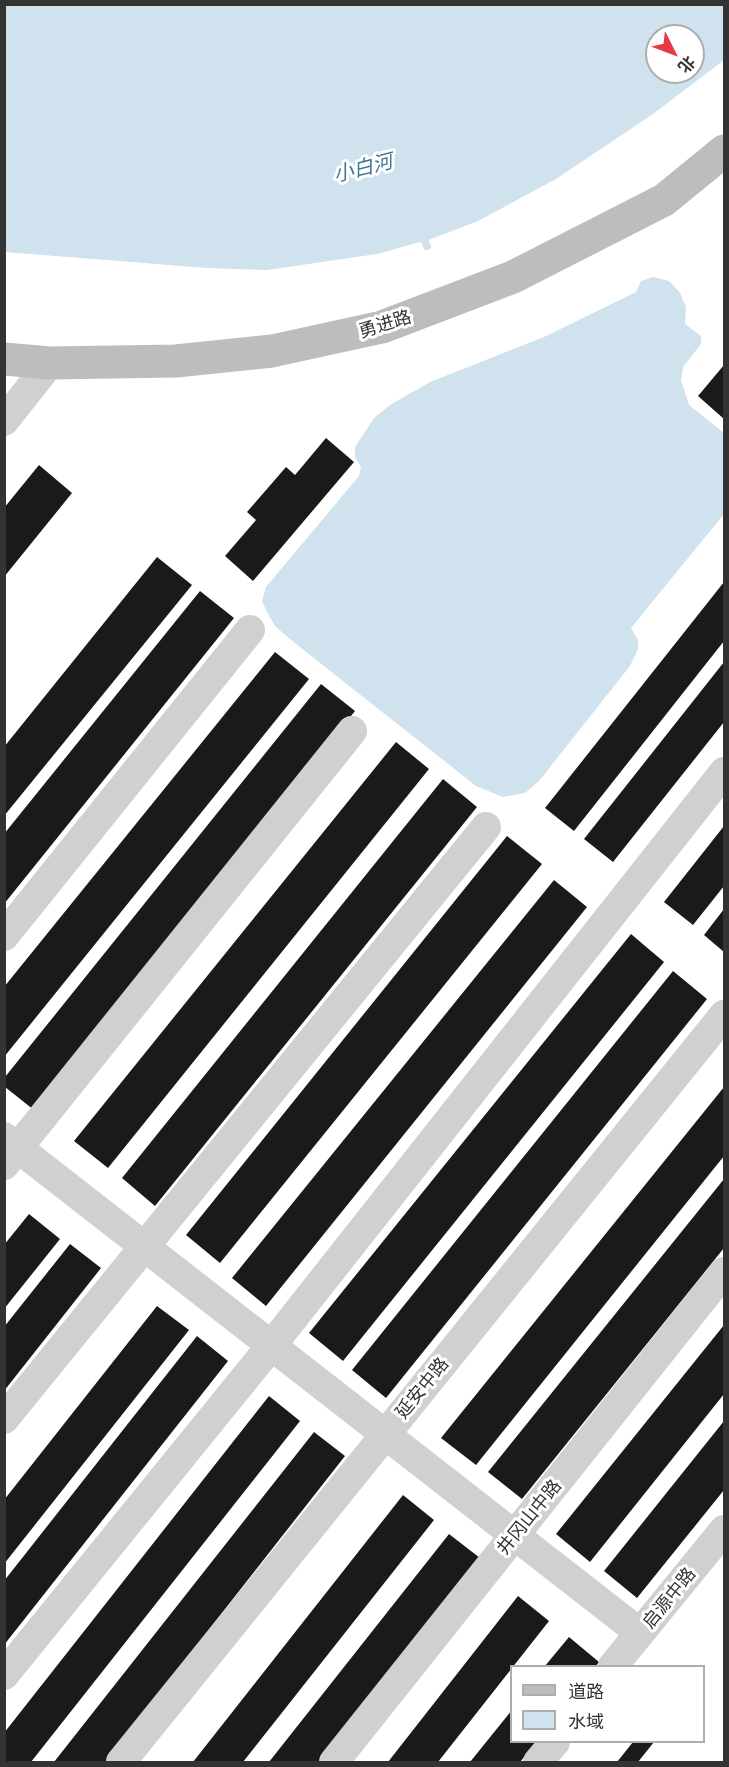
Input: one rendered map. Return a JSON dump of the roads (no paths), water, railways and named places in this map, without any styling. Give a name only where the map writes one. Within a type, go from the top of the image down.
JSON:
[{"type":"street","name":"勇进路","points":[[4,359],[50,363],[176,360],[272,351],[382,327],[513,278],[654,206],[724,151]]},
{"type":"street","points":[[4,421],[50,363]]},
{"type":"street","points":[[4,936],[250,630]]},
{"type":"street","points":[[352,731],[9,1150],[144,1246],[640,1633]]},
{"type":"street","points":[[4,1675],[271,1346],[724,772]]},
{"type":"street","points":[[4,1419],[486,827]]},
{"type":"street","name":"延安中路","points":[[121,1762],[724,1015]]},
{"type":"street","name":"井冈山中路","points":[[334,1762],[724,1272]]},
{"type":"street","name":"启源中路","points":[[614,1665],[724,1530]]},
{"type":"street","points":[[538,1762],[554,1743]]},
{"type":"water","name":"小白河","points":[[4,5],[724,5],[724,60],[705,74],[705,24],[645,24],[645,84],[692,84],[653,114],[556,179],[478,221],[431,239],[377,254],[267,270],[207,268],[5,252]]},
{"type":"water","points":[[653,277],[669,281],[680,293],[686,307],[685,324],[701,336],[701,344],[683,367],[681,380],[689,405],[724,433],[724,514],[631,628],[638,640],[638,649],[630,666],[539,781],[525,793],[503,797],[476,786],[275,626],[262,601],[266,587],[359,476],[361,467],[355,457],[355,447],[374,418],[390,405],[430,382],[544,337],[636,292],[641,281]]},
{"type":"waterway","points":[[421,231],[427,246]]}]
